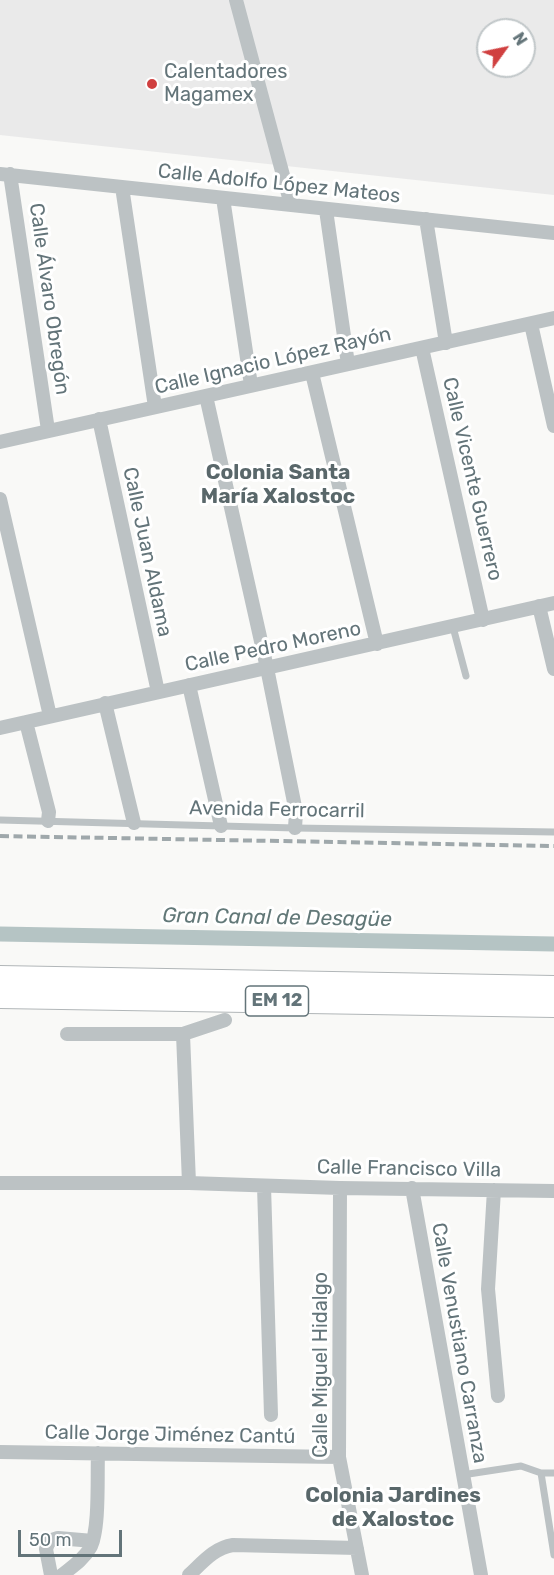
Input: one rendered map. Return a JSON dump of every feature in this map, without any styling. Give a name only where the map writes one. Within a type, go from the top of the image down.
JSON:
[{"type":"highway","name":"EM 12","points":[[0,978],[554,988]]},
{"type":"highway","name":"EM 12","points":[[0,996],[554,1005]]},
{"type":"street","points":[[236,0],[291,205]]},
{"type":"street","name":"Calle Adolfo López Mateos","points":[[5,174],[554,233]]},
{"type":"street","name":"Calle Álvaro Obregón","points":[[5,174],[48,430]]},
{"type":"street","points":[[122,187],[156,407]]},
{"type":"street","points":[[223,198],[251,385]]},
{"type":"street","points":[[326,210],[348,364]]},
{"type":"street","points":[[426,219],[446,342]]},
{"type":"street","name":"Calle Ignacio López Rayón","points":[[0,442],[554,318]]},
{"type":"street","points":[[531,324],[554,426]]},
{"type":"street","name":"Calle Vicente Guerrero","points":[[422,348],[483,620]]},
{"type":"street","points":[[312,373],[378,644]]},
{"type":"street","points":[[206,396],[267,668],[296,812],[295,828]]},
{"type":"street","name":"Calle Juan Aldama","points":[[99,420],[158,692]]},
{"type":"street","points":[[0,499],[50,716]]},
{"type":"street","name":"Calle Pedro Moreno","points":[[0,728],[554,603]]},
{"type":"street","points":[[539,606],[554,669]]},
{"type":"street","points":[[189,685],[221,826]]},
{"type":"street","points":[[105,703],[134,823]]},
{"type":"street","points":[[26,722],[49,812],[48,821]]},
{"type":"street","points":[[67,1034],[183,1034],[225,1020]]},
{"type":"street","points":[[183,1034],[189,1183]]},
{"type":"street","name":"Calle Francisco Villa","points":[[0,1183],[189,1183],[554,1191]]},
{"type":"street","points":[[264,1186],[271,1415]]},
{"type":"street","name":"Calle Miguel Hidalgo","points":[[340,1188],[339,1457],[362,1575]]},
{"type":"street","name":"Calle Venustiano Carranza","points":[[412,1188],[481,1575]]},
{"type":"street","points":[[494,1190],[488,1289],[498,1396]]},
{"type":"street","name":"Calle Jorge Jiménez Cantú","points":[[0,1452],[339,1457]]},
{"type":"street","points":[[62,1575],[82,1558],[93,1541],[98,1453]]},
{"type":"street","points":[[51,1575],[46,1549],[49,1541],[58,1538],[93,1541]]},
{"type":"street","points":[[189,1575],[213,1552],[224,1547],[357,1548]]},
{"type":"lane","points":[[453,627],[466,676]]},
{"type":"lane","name":"Avenida Ferrocarril","points":[[0,820],[554,832]]},
{"type":"lane","points":[[462,1475],[521,1467],[541,1473],[554,1473]]},
{"type":"lane","points":[[541,1473],[554,1555]]},
{"type":"shaded area","points":[[0,0],[554,0],[554,195],[0,135]]},
{"type":"waterway","name":"Gran Canal de Desagüe","points":[[0,934],[554,944]]},
{"type":"railway","points":[[0,836],[554,846]]},
{"type":"place","name":"Calentadores Magamex","points":[[152,84]]},
{"type":"district","name":"Colonia Santa María Xalostoc","points":[[278,485]]},
{"type":"district","name":"Colonia Jardines de Xalostoc","points":[[393,1508]]}]
